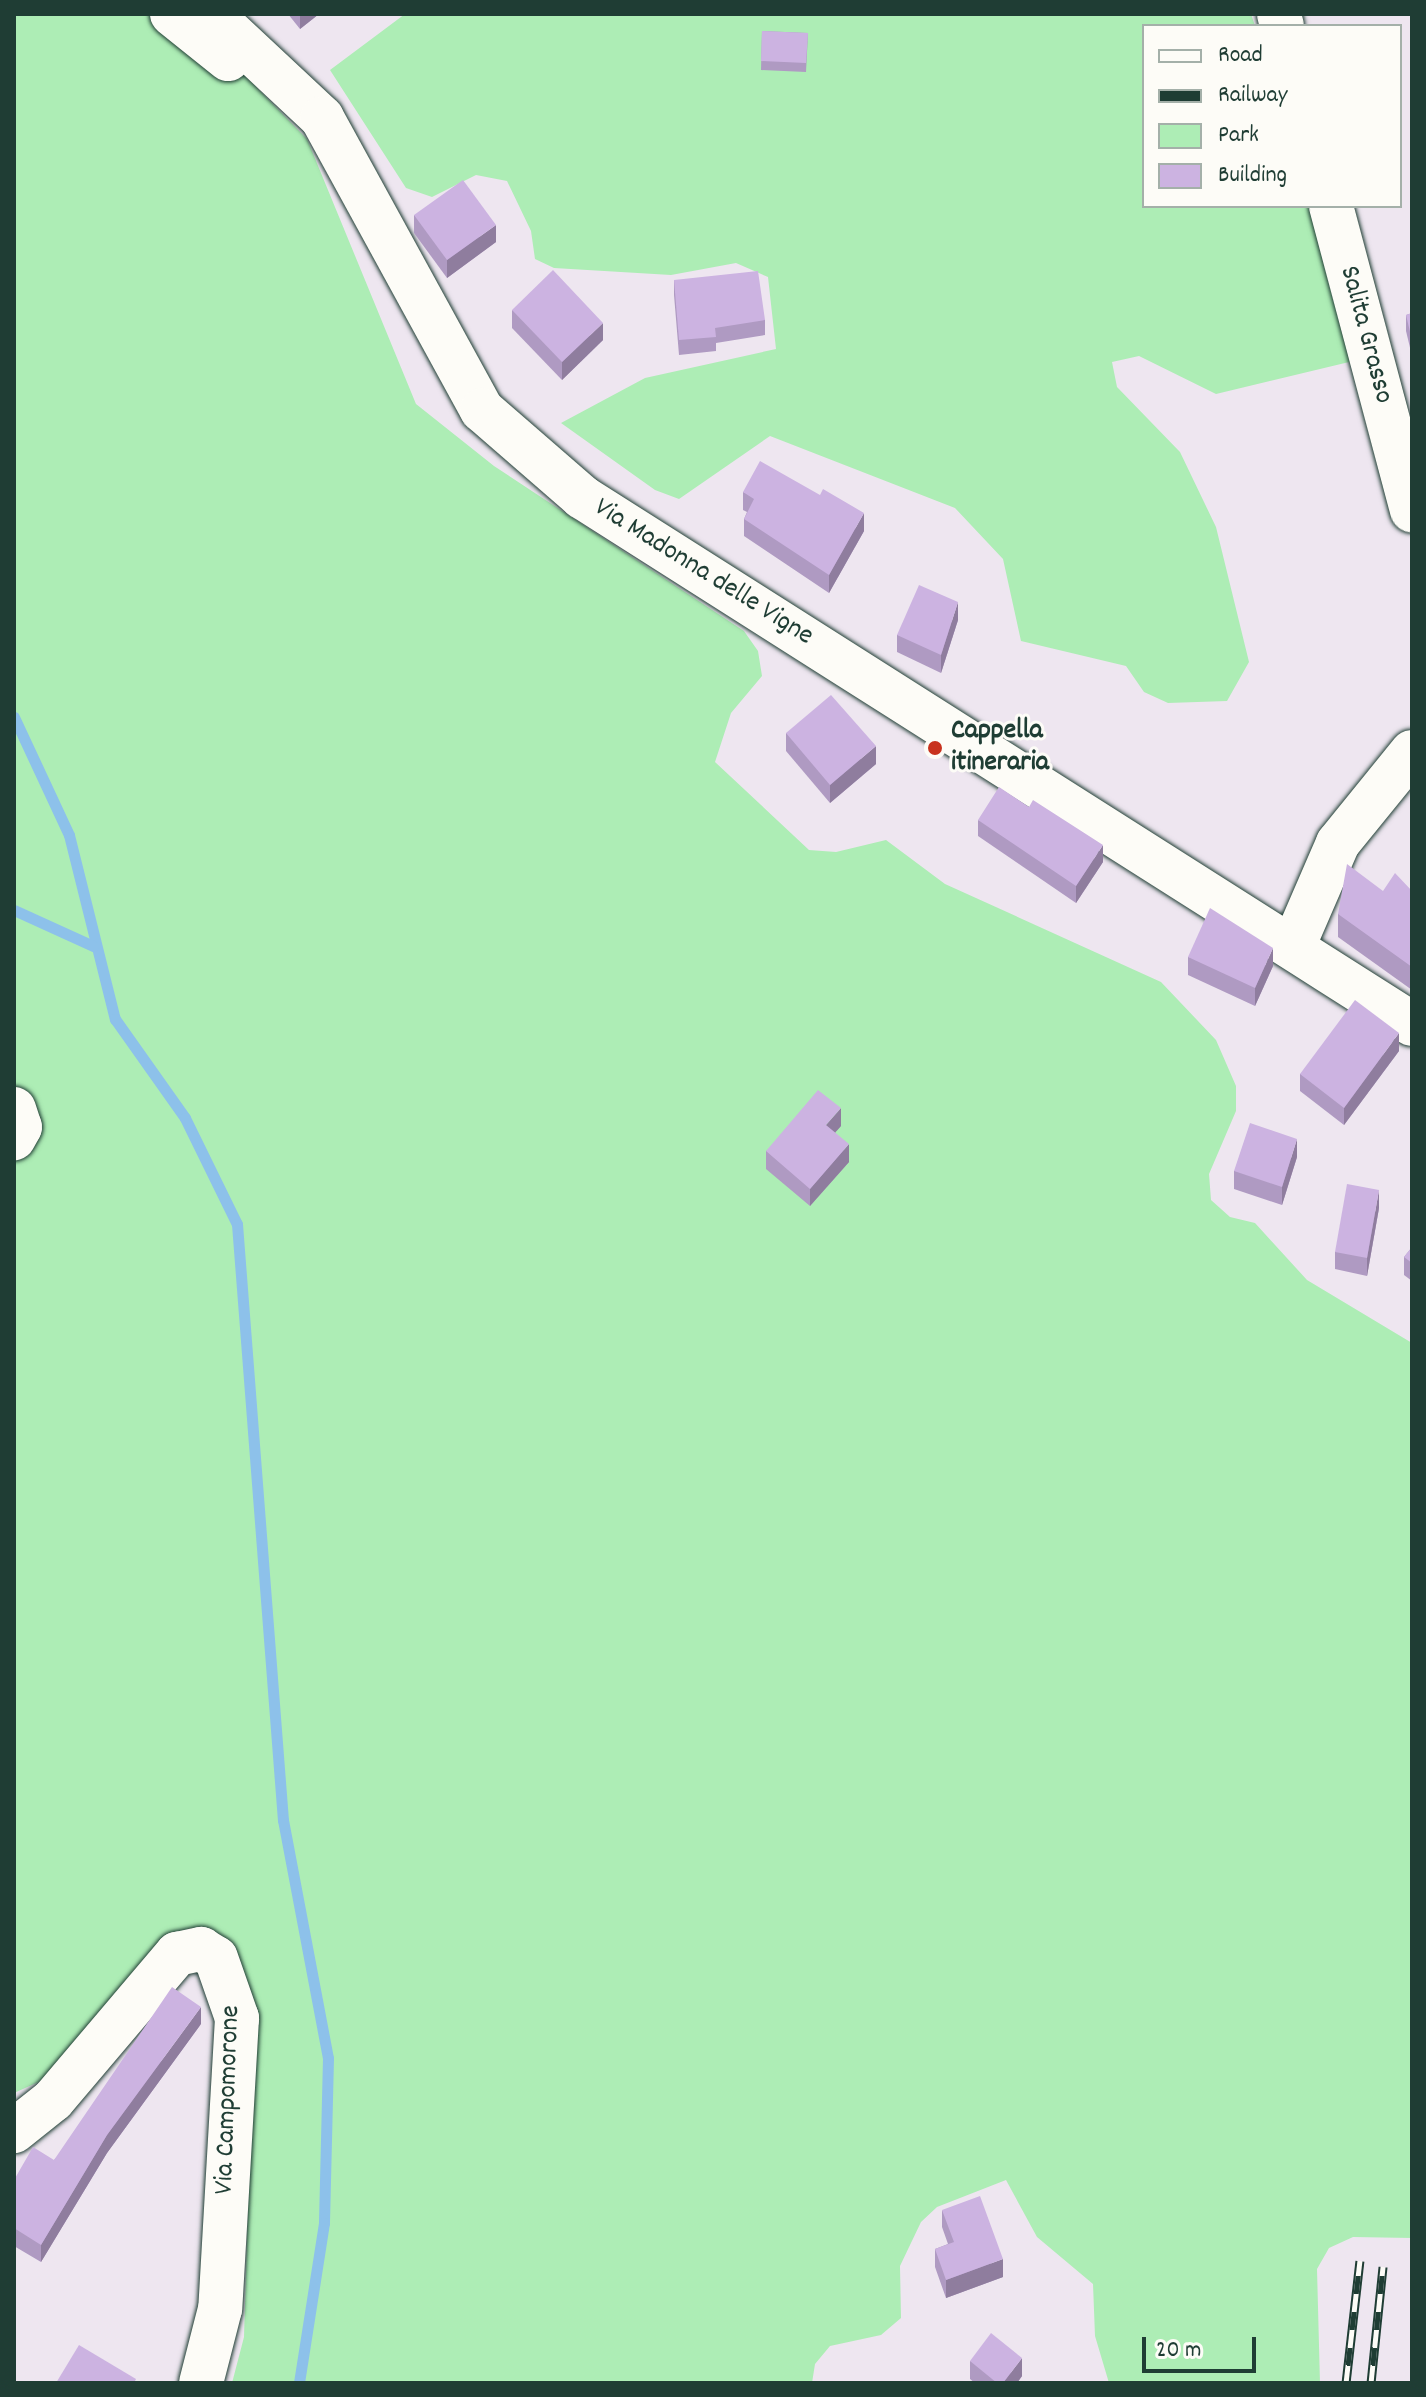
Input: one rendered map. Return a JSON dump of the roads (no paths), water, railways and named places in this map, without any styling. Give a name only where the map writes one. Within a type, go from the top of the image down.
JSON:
[{"type":"street","points":[[172,14],[232,62],[256,56]]},
{"type":"street","name":"Via Madonna delle Vigne","points":[[211,14],[322,118],[482,410],[570,487],[1412,1024]]},
{"type":"street","name":"Salita Grasso","points":[[1332,208],[1412,510]]},
{"type":"street","points":[[1293,947],[1338,843],[1412,752]]},
{"type":"street","points":[[14,1109],[20,1127],[14,1138]]},
{"type":"street","name":"Via Campomorone","points":[[14,2131],[53,2100],[177,1954],[201,1949],[216,1958],[237,2018],[220,2309],[201,2383]]},
{"type":"waterway","points":[[14,717],[69,835],[115,1019],[185,1118],[237,1224],[283,1820],[328,2058],[324,2223],[299,2383]]},
{"type":"waterway","points":[[14,910],[93,946]]},
{"type":"railway","points":[[1346,2383],[1360,2261]]},
{"type":"railway","points":[[1371,2383],[1383,2267]]},
{"type":"place","name":"Cappella itineraria","points":[[935,748]]}]
